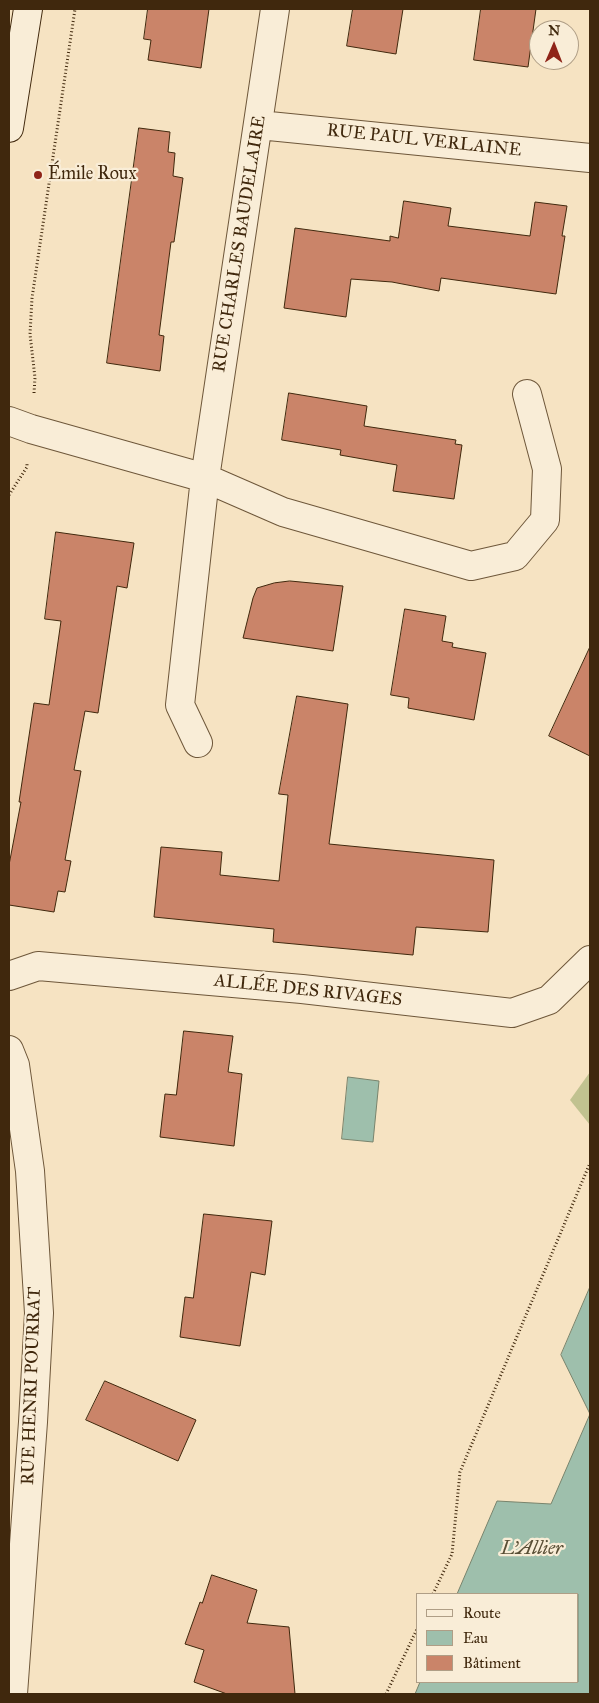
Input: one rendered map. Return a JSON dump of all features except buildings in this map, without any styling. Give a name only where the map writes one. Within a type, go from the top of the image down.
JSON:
[{"type":"street","points":[[9,128],[28,9]]},
{"type":"street","name":"RUE CHARLES BAUDELAIRE","points":[[198,743],[180,705],[205,478],[275,9]]},
{"type":"street","name":"RUE PAUL VERLAINE","points":[[259,125],[590,158]]},
{"type":"street","points":[[20,425],[205,478],[283,512],[471,566],[514,556],[544,520],[547,469],[528,394]]},
{"type":"street","name":"ALLÉE DES RIVAGES","points":[[9,976],[38,966],[302,990],[512,1013],[550,1000],[590,960]]},
{"type":"street","name":"RUE HENRI POURRAT","points":[[9,1050],[15,1065],[19,1172],[39,1313],[13,1694]]},
{"type":"path","points":[[9,495],[27,467],[20,425],[35,378],[30,334],[32,298],[74,9]]},
{"type":"path","points":[[433,1593],[452,1554],[460,1472],[590,1163]]},
{"type":"path","points":[[386,1694],[416,1631]]},
{"type":"shaded area","points":[[590,1072],[590,1125],[570,1100]]},
{"type":"water","points":[[348,1077],[379,1081],[373,1142],[342,1139]]},
{"type":"water","points":[[590,1287],[590,1414],[561,1355]]},
{"type":"water","name":"L'Allier","points":[[590,1414],[590,1694],[415,1694],[420,1683],[579,1683],[579,1593],[457,1593],[497,1501],[551,1504]]},
{"type":"place","name":"Émile Roux","points":[[38,175]]}]
